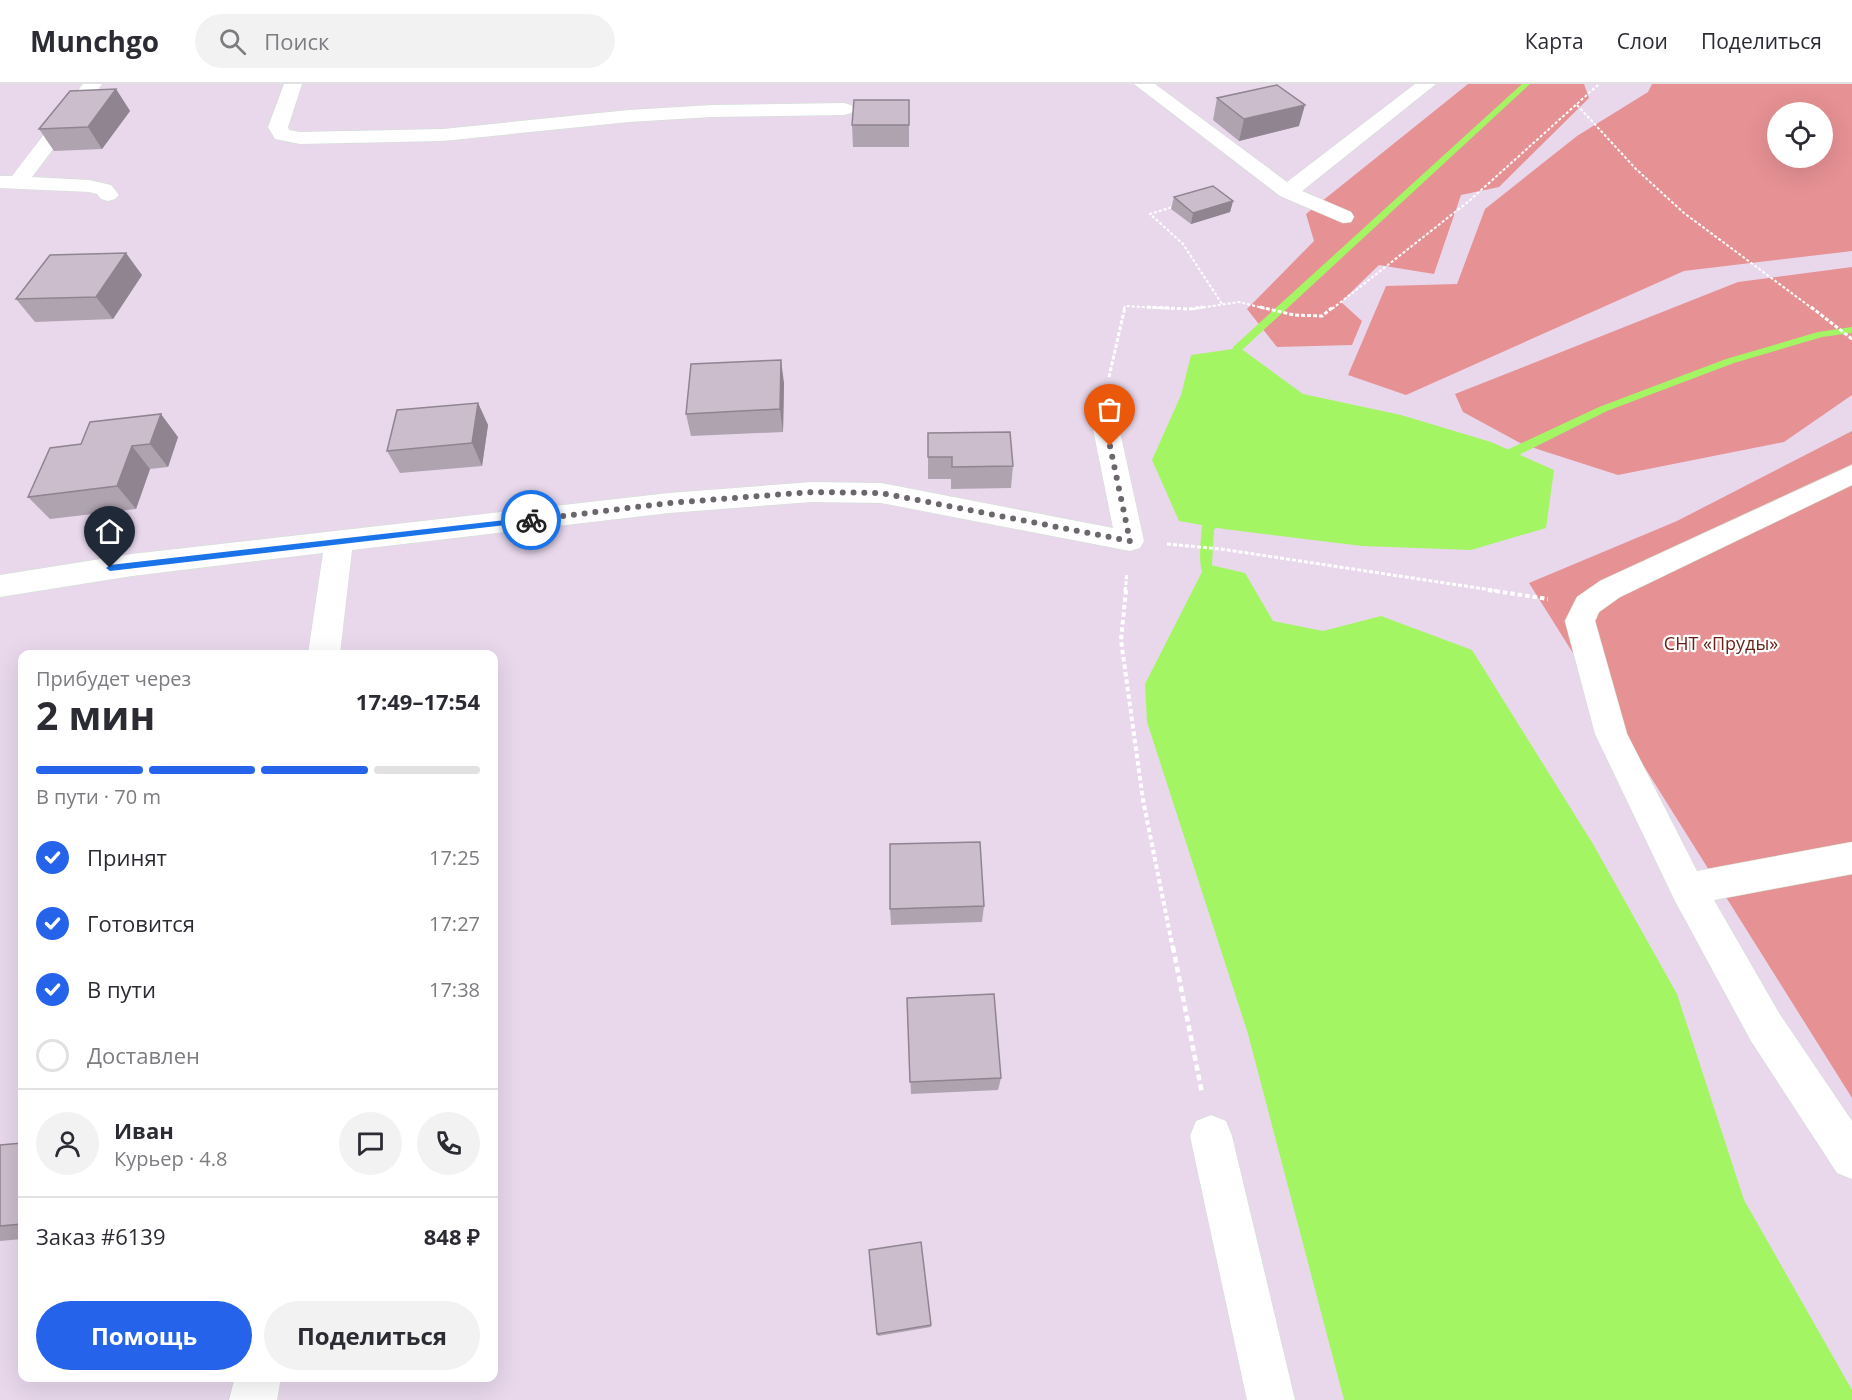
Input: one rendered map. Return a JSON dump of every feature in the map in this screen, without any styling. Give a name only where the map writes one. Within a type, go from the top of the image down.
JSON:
[{"type":"street","points":[[9,181],[93,84]]},
{"type":"street","points":[[293,84],[278,127],[282,135],[300,138],[443,135],[629,116],[712,111],[844,109]]},
{"type":"street","points":[[1143,84],[1287,192],[1343,216]]},
{"type":"street","points":[[1287,192],[1416,87]]},
{"type":"street","points":[[9,181],[89,186],[104,189],[108,195]]},
{"type":"street","points":[[0,586],[132,565],[669,503],[812,492],[881,493],[1130,541],[1102,409]]},
{"type":"street","points":[[1852,474],[1610,590],[1588,605],[1580,621],[1611,734],[1688,889],[1765,1027],[1852,1158]]},
{"type":"street","points":[[325,650],[339,542]]},
{"type":"street","points":[[1688,889],[1852,858]]},
{"type":"street","points":[[1211,1136],[1270,1400]]},
{"type":"street","points":[[253,1400],[257,1382]]},
{"type":"path","points":[[1102,409],[1125,306],[1189,309],[1239,302],[1294,315],[1322,316],[1469,201],[1599,84]]},
{"type":"path","points":[[1577,105],[1617,150],[1700,226],[1827,318],[1852,339]]},
{"type":"path","points":[[1185,203],[1150,214],[1184,244],[1222,304]]},
{"type":"path","points":[[1130,541],[1122,651],[1143,800],[1211,1136]]},
{"type":"path","points":[[1186,546],[1221,549],[1588,605]]},
{"type":"green space","points":[[1468,84],[1584,84],[1589,98],[1499,187],[1461,195],[1434,274],[1379,265],[1341,302],[1362,321],[1352,345],[1277,347],[1247,309],[1314,241],[1306,214]]},
{"type":"green space","points":[[1652,84],[1852,84],[1852,251],[1684,271],[1406,395],[1348,375],[1386,286],[1457,284],[1485,209],[1577,136],[1648,92]]},
{"type":"green space","points":[[1852,267],[1852,395],[1784,442],[1618,475],[1522,444],[1463,412],[1455,394],[1738,282]]},
{"type":"green space","name":"СНТ «Пруды»","points":[[1852,431],[1852,1098],[1529,583],[1677,521]]},
{"type":"shaded area","points":[[1240,348],[1303,394],[1401,415],[1491,442],[1554,470],[1546,528],[1471,550],[1362,546],[1224,529],[1179,521],[1152,460],[1181,395],[1191,355]]},
{"type":"shaded area","points":[[1206,564],[1245,573],[1273,621],[1323,631],[1381,616],[1472,650],[1593,844],[1677,994],[1744,1200],[1852,1390],[1852,1400],[1344,1400],[1248,1034],[1147,722],[1145,684]]},
{"type":"building","points":[[1277,85],[1305,105],[1244,119],[1217,98]]},
{"type":"building","points":[[116,89],[88,127],[39,129],[70,91]]},
{"type":"building","points":[[854,100],[909,100],[909,125],[852,125]]},
{"type":"building","points":[[1213,186],[1233,201],[1193,213],[1174,197]]},
{"type":"building","points":[[126,253],[96,297],[16,299],[50,255]]},
{"type":"building","points":[[781,360],[780,409],[686,414],[691,364]]},
{"type":"building","points":[[478,403],[472,443],[387,451],[397,410]]},
{"type":"building","points":[[161,414],[150,444],[132,446],[117,486],[28,497],[50,448],[81,444],[90,422]]},
{"type":"building","points":[[1010,432],[1013,466],[952,467],[952,457],[928,457],[928,433]]},
{"type":"building","points":[[980,842],[984,906],[890,909],[890,844]]},
{"type":"building","points":[[994,994],[1001,1078],[910,1082],[907,998]]},
{"type":"building","points":[[18,1143],[18,1224],[0,1226],[0,1145]]},
{"type":"building","points":[[921,1242],[931,1325],[877,1334],[869,1250]]},
{"type":"waterway","points":[[1235,366],[1237,349],[1526,84]]},
{"type":"waterway","points":[[1499,456],[1515,452],[1603,409],[1730,361],[1821,334],[1852,330]]},
{"type":"waterway","points":[[1211,580],[1206,564],[1208,526],[1226,521]]},
{"type":"way so far","points":[[531,520],[669,503],[812,492],[881,493],[1130,541],[1110,446]]},
{"type":"route","points":[[110,568],[531,520]]}]
